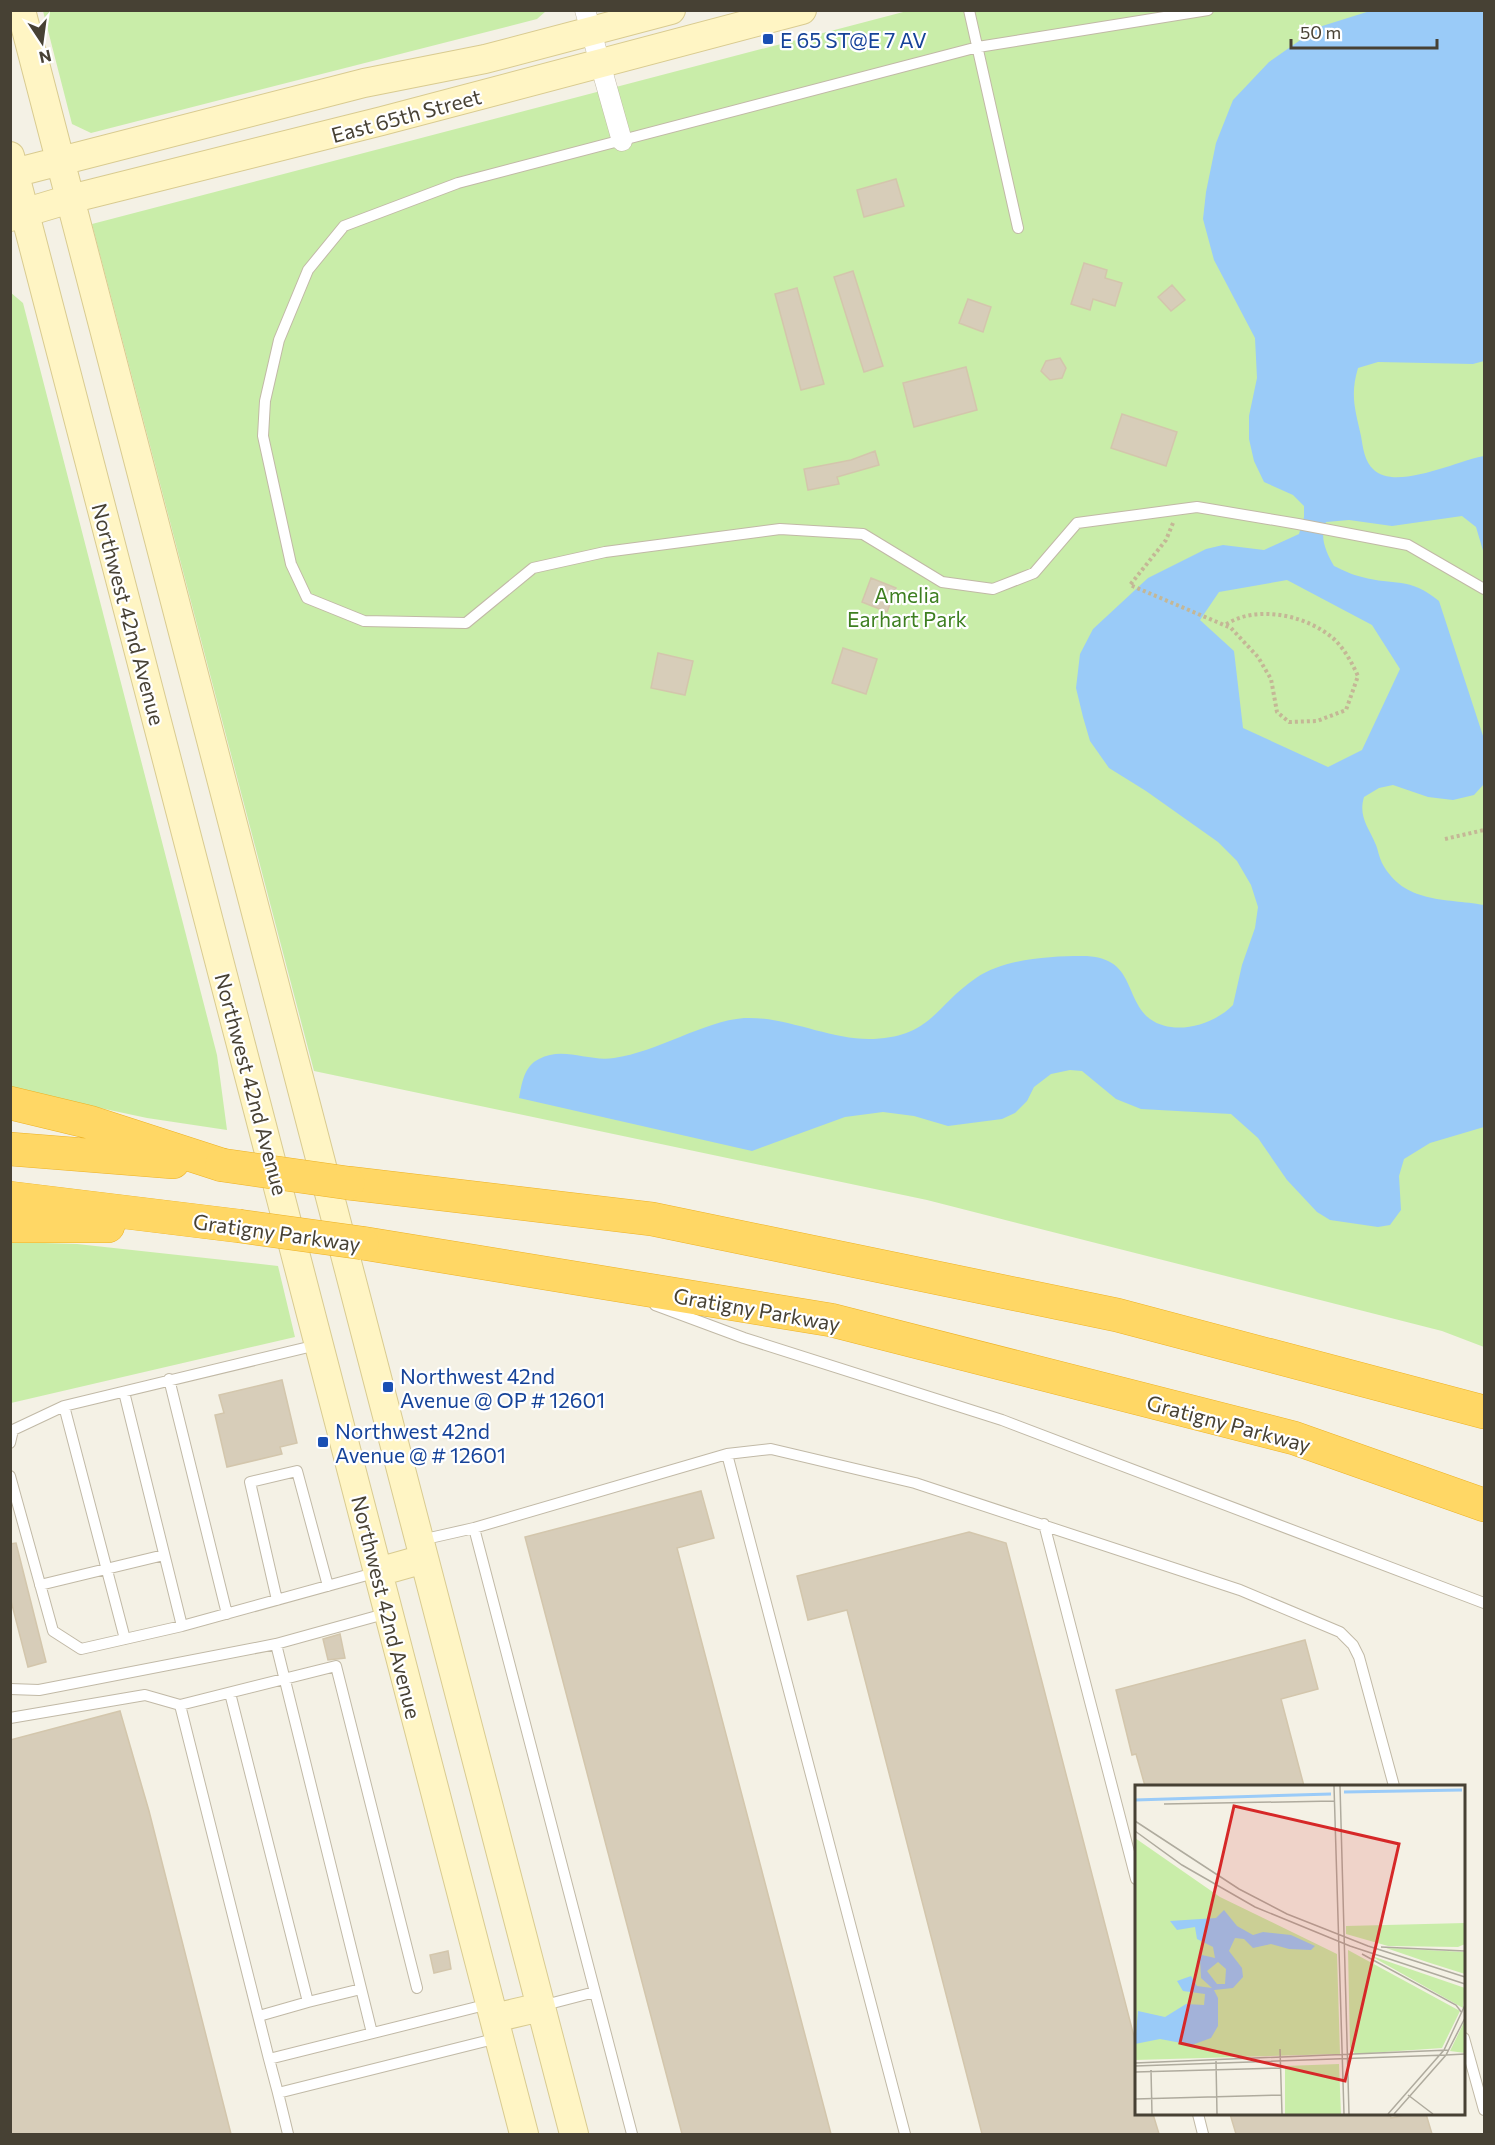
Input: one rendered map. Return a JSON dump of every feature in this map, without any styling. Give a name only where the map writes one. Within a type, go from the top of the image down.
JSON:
[{"type":"highway","points":[[10,1103],[89,1122],[222,1166]]},
{"type":"highway","points":[[10,1149],[222,1166],[652,1219],[1117,1315],[1485,1412]]},
{"type":"highway","name":"Gratigny Parkway","points":[[10,1198],[362,1243],[843,1323],[1294,1438],[1485,1505]]},
{"type":"highway","points":[[10,1226],[239,1226]]},
{"type":"main road","points":[[21,10],[574,2134]]},
{"type":"main road","name":"East 65th Street","points":[[12,168],[60,161],[364,83],[485,59],[588,21],[671,10]]},
{"type":"main road","name":"East 65th Street","points":[[18,215],[69,199],[382,122],[802,10]]},
{"type":"main road","name":"Northwest 42nd Avenue","points":[[12,168],[18,215],[320,1344],[524,2134]]},
{"type":"main road","points":[[378,1572],[421,1550]]},
{"type":"main road","points":[[494,2020],[541,2007]]},
{"type":"street","points":[[588,21],[622,141]]},
{"type":"lane","points":[[969,10],[1018,228]]},
{"type":"lane","points":[[1208,10],[978,47],[458,183],[344,226],[308,270],[279,340],[265,401],[263,436],[291,564],[307,598],[364,621],[466,623],[533,568],[605,552],[780,529],[863,534],[942,582],[993,589],[1034,573],[1077,523],[1197,507],[1408,545],[1485,589]]},
{"type":"lane","points":[[581,1278],[744,1338],[1002,1420],[1485,1603]]},
{"type":"lane","points":[[10,1443],[13,1430],[64,1406],[320,1344]]},
{"type":"lane","points":[[169,1379],[227,1614]]},
{"type":"lane","points":[[124,1392],[182,1626]]},
{"type":"lane","points":[[64,1406],[125,1639]]},
{"type":"lane","points":[[421,1550],[474,1528],[728,1454],[755,1449],[789,1452],[915,1483],[1044,1524],[1240,1590],[1340,1632],[1353,1645],[1359,1658],[1394,1785]]},
{"type":"lane","points":[[728,1454],[905,2134]]},
{"type":"lane","points":[[277,1600],[250,1482],[297,1471],[328,1586]]},
{"type":"lane","points":[[10,1476],[53,1631],[81,1649],[182,1626],[378,1572]]},
{"type":"lane","points":[[1044,1524],[1135,1871]]},
{"type":"lane","points":[[474,1528],[632,2134]]},
{"type":"lane","points":[[40,1585],[164,1555]]},
{"type":"lane","points":[[10,1689],[39,1690],[276,1644],[389,1612]]},
{"type":"lane","points":[[276,1644],[372,2033]]},
{"type":"lane","points":[[10,1718],[145,1695],[180,1705],[336,1666],[417,1988]]},
{"type":"lane","points":[[230,1693],[308,2002]]},
{"type":"lane","points":[[180,1705],[288,2134]]},
{"type":"lane","points":[[259,2016],[361,1989]]},
{"type":"lane","points":[[541,2007],[595,1992]]},
{"type":"lane","points":[[269,2059],[372,2033],[494,2020]]},
{"type":"lane","points":[[278,2093],[494,2020]]},
{"type":"lane","points":[[1465,2041],[1485,2110]]},
{"type":"lane","points":[[1198,2115],[1203,2134]]},
{"type":"path","points":[[1171,511],[1174,521],[1166,540],[1130,585],[1205,615],[1225,626],[1231,628],[1258,657],[1271,679],[1278,712],[1289,722],[1317,721],[1346,711],[1358,676],[1350,660],[1334,640],[1306,622],[1280,616],[1248,615],[1237,618],[1225,626]]},
{"type":"path","points":[[1445,839],[1485,830]]},
{"type":"green space","points":[[43,10],[546,11],[537,19],[91,133],[72,124]]},
{"type":"green space","name":"Amelia Earhart Park","points":[[907,11],[1484,11],[1484,1347],[1442,1331],[927,1200],[314,1071],[92,224]]},
{"type":"green space","points":[[10,292],[23,303],[217,1055],[227,1130],[147,1118],[11,1089]]},
{"type":"green space","points":[[11,1242],[77,1244],[278,1266],[295,1337],[11,1403]]},
{"type":"water","points":[[1370,11],[1484,11],[1484,361],[1473,364],[1378,362],[1358,368],[1354,394],[1355,410],[1366,458],[1374,470],[1384,476],[1412,476],[1484,456],[1484,554],[1476,527],[1462,516],[1392,526],[1349,520],[1326,522],[1323,539],[1334,566],[1373,580],[1401,583],[1419,588],[1439,601],[1484,739],[1484,784],[1474,795],[1453,800],[1428,797],[1393,785],[1379,788],[1364,797],[1362,811],[1382,863],[1402,886],[1427,897],[1484,905],[1484,1127],[1430,1143],[1404,1159],[1399,1176],[1401,1210],[1390,1225],[1378,1227],[1330,1220],[1317,1212],[1287,1180],[1258,1138],[1231,1114],[1141,1109],[1116,1099],[1082,1071],[1070,1070],[1051,1074],[1034,1087],[1027,1101],[1015,1113],[1002,1119],[948,1126],[914,1116],[883,1112],[845,1117],[752,1151],[519,1098],[527,1070],[534,1062],[548,1055],[566,1054],[604,1059],[630,1055],[729,1020],[760,1018],[858,1039],[893,1037],[921,1026],[963,988],[987,972],[1013,963],[1041,958],[1082,956],[1099,958],[1112,963],[1120,970],[1142,1010],[1150,1019],[1171,1027],[1205,1023],[1233,1005],[1242,965],[1255,928],[1258,907],[1251,885],[1237,861],[1218,842],[1109,768],[1090,741],[1076,688],[1080,654],[1093,629],[1148,578],[1206,549],[1223,545],[1264,550],[1299,534],[1304,517],[1304,506],[1293,495],[1264,482],[1254,461],[1249,439],[1249,416],[1257,378],[1255,338],[1214,260],[1203,219],[1216,143],[1233,100],[1269,62],[1319,27]],"holes":[[[1287,580],[1372,625],[1400,669],[1362,750],[1328,767],[1243,728],[1234,651],[1200,620],[1219,592]]]},
{"type":"building","points":[[896,179],[904,206],[864,217],[857,190]]},
{"type":"building","points":[[1084,263],[1107,270],[1105,278],[1122,283],[1115,306],[1093,299],[1090,310],[1071,304]]},
{"type":"building","points":[[853,271],[883,366],[864,372],[834,277]]},
{"type":"building","points":[[1172,285],[1185,300],[1171,311],[1158,297]]},
{"type":"building","points":[[797,288],[824,384],[801,390],[775,294]]},
{"type":"building","points":[[968,299],[991,307],[983,332],[959,323]]},
{"type":"building","points":[[1060,358],[1066,368],[1062,378],[1050,380],[1041,371],[1046,361]]},
{"type":"building","points":[[966,367],[977,410],[914,427],[903,383]]},
{"type":"building","points":[[1122,414],[1177,432],[1166,466],[1111,448]]},
{"type":"building","points":[[875,451],[879,465],[837,477],[839,484],[808,490],[804,469],[851,460]]},
{"type":"building","points":[[871,578],[896,588],[887,612],[862,602]]},
{"type":"building","points":[[843,648],[877,659],[866,694],[832,683]]},
{"type":"building","points":[[658,653],[693,661],[685,695],[651,688]]},
{"type":"building","points":[[282,1380],[297,1443],[280,1447],[282,1454],[227,1467],[215,1415],[224,1413],[219,1395]]},
{"type":"building","points":[[701,1491],[714,1538],[677,1548],[831,2134],[682,2134],[525,1537]]},
{"type":"building","points":[[969,1532],[1006,1543],[1135,2040],[1135,2115],[1153,2115],[1159,2134],[982,2134],[847,1610],[808,1620],[797,1576]]},
{"type":"building","points":[[16,1543],[46,1662],[28,1667],[10,1597],[10,1544]]},
{"type":"building","points":[[340,1634],[345,1658],[328,1660],[323,1639]]},
{"type":"building","points":[[1305,1640],[1318,1689],[1281,1699],[1304,1785],[1145,1785],[1136,1754],[1132,1755],[1116,1690]]},
{"type":"building","points":[[120,1711],[149,1811],[231,2134],[10,2134],[10,1740]]},
{"type":"building","points":[[448,1951],[451,1969],[434,1973],[430,1955]]},
{"type":"building","points":[[1230,2115],[1390,2115],[1391,2118],[1426,2115],[1432,2134],[1236,2134]]},
{"type":"place","name":"E 65 ST@E 7 AV","points":[[768,39]]},
{"type":"place","name":"Northwest 42nd Avenue @ OP # 12601","points":[[388,1387]]},
{"type":"place","name":"Northwest 42nd Avenue @ # 12601","points":[[323,1442]]}]
